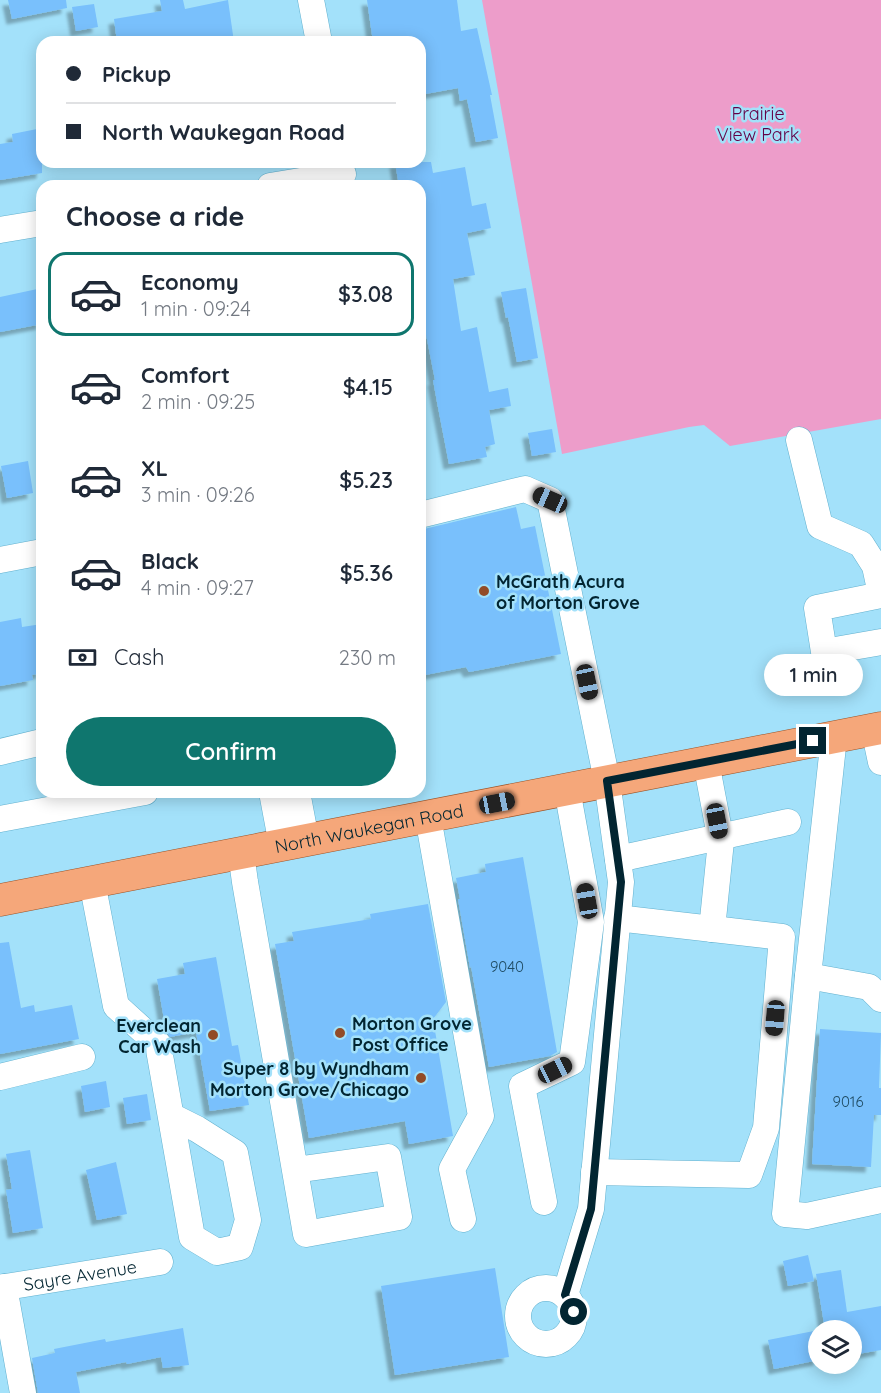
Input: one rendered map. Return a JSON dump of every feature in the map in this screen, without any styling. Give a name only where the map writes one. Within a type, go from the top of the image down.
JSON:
[{"type":"main road","name":"North Waukegan Road","points":[[0,900],[878,728]]},
{"type":"street","points":[[311,0],[318,36]]},
{"type":"street","points":[[306,180],[343,174]]},
{"type":"street","points":[[0,230],[36,224]]},
{"type":"street","points":[[800,440],[820,526],[861,544],[875,567],[881,594],[817,608],[824,652],[881,642]]},
{"type":"street","points":[[426,513],[525,489],[550,500],[607,781],[621,882],[591,1209],[565,1295]]},
{"type":"street","points":[[0,560],[36,553]]},
{"type":"street","points":[[878,728],[881,762]]},
{"type":"street","points":[[834,737],[785,1214],[807,1216],[881,1200]]},
{"type":"street","points":[[0,752],[36,743]]},
{"type":"street","points":[[706,762],[720,837],[712,928]]},
{"type":"street","points":[[544,1202],[522,1086],[572,1062],[591,922],[567,789]]},
{"type":"street","points":[[0,819],[87,798]]},
{"type":"street","points":[[275,798],[294,843]]},
{"type":"street","points":[[294,843],[297,798]]},
{"type":"street","points":[[428,817],[482,1116],[452,1169],[463,1219]]},
{"type":"street","points":[[618,859],[788,822]]},
{"type":"street","points":[[241,853],[295,1170]]},
{"type":"street","points":[[92,882],[116,1006],[158,1044],[192,1237],[218,1252],[240,1247],[248,1220],[235,1153],[171,1116]]},
{"type":"street","points":[[594,1172],[749,1175],[766,1128],[782,937],[617,918]]},
{"type":"street","points":[[808,976],[869,987],[881,999]]},
{"type":"street","points":[[0,1077],[82,1057]]},
{"type":"street","name":"Sayre Avenue","points":[[2,1288],[160,1262]]},
{"type":"street","points":[[2,1288],[23,1393]]},
{"type":"green space","name":"Prairie View Park","points":[[482,0],[881,0],[881,419],[730,446],[704,425],[562,454]]},
{"type":"building","points":[[8,0],[66,0],[67,8],[12,19]]},
{"type":"building","points":[[160,0],[183,0],[185,9],[228,0],[233,36],[116,36],[114,19],[162,11]]},
{"type":"building","points":[[367,0],[457,0],[461,31],[477,28],[492,95],[490,95],[498,138],[476,142],[467,99],[460,101],[458,88],[426,94],[426,36],[372,36]]},
{"type":"building","points":[[94,4],[98,27],[76,31],[72,7]]},
{"type":"building","points":[[36,129],[36,168],[42,168],[42,173],[0,180],[0,144],[13,142],[12,134]]},
{"type":"building","points":[[426,162],[431,162],[433,173],[465,167],[472,206],[486,203],[491,228],[467,233],[475,275],[453,279],[461,331],[477,327],[489,392],[508,388],[511,406],[489,410],[495,444],[485,447],[487,457],[449,464],[426,334],[426,180],[398,180],[396,168],[426,168]]},
{"type":"building","points":[[526,288],[538,358],[517,362],[501,292]]},
{"type":"building","points":[[36,289],[36,325],[0,332],[0,297]]},
{"type":"building","points":[[552,429],[556,452],[532,456],[528,433]]},
{"type":"building","points":[[28,461],[33,493],[7,498],[1,466]]},
{"type":"building","name":"McGrath Acura of Morton Grove","points":[[516,507],[521,529],[535,526],[561,654],[469,672],[466,667],[426,675],[426,529]]},
{"type":"building","points":[[21,618],[22,627],[36,625],[36,674],[32,675],[33,680],[0,686],[0,622]]},
{"type":"building","points":[[523,857],[557,1052],[550,1056],[489,1067],[456,878],[486,872],[485,864]]},
{"type":"building","name":"Morton Grove Post Office","points":[[428,904],[446,1002],[433,1019],[453,1136],[409,1144],[405,1121],[309,1138],[275,944],[294,941],[292,932],[371,919],[370,914]]},
{"type":"building","points":[[9,942],[21,1008],[34,1005],[35,1012],[72,1005],[79,1039],[0,1054],[0,943]]},
{"type":"building","name":"Everclean Car Wash","points":[[216,957],[232,1046],[238,1045],[249,1105],[210,1111],[196,1032],[170,1037],[166,1031],[157,979],[185,974],[183,963]]},
{"type":"building","points":[[820,1029],[881,1033],[879,1088],[881,1088],[881,1115],[874,1115],[871,1167],[812,1164]]},
{"type":"building","points":[[106,1081],[110,1107],[85,1112],[81,1086]]},
{"type":"building","points":[[147,1094],[151,1120],[127,1124],[123,1098]]},
{"type":"building","points":[[30,1150],[43,1228],[13,1233],[6,1190],[12,1189],[6,1154]]},
{"type":"building","points":[[116,1162],[127,1214],[97,1220],[86,1170]]},
{"type":"building","points":[[808,1255],[814,1281],[788,1286],[783,1261]]},
{"type":"building","points":[[495,1268],[509,1357],[395,1375],[381,1286]]},
{"type":"building","points":[[841,1270],[847,1312],[881,1306],[881,1350],[862,1353],[862,1320],[823,1320],[816,1274]]},
{"type":"building","points":[[183,1328],[189,1365],[163,1368],[161,1357],[127,1364],[126,1362],[76,1372],[80,1393],[38,1393],[32,1358],[55,1353],[54,1349]]},
{"type":"building","points":[[808,1332],[808,1362],[774,1369],[768,1340]]},
{"type":"place","name":"McGrath Acura of Morton Grove","points":[[484,591]]},
{"type":"place","name":"Morton Grove Post Office","points":[[340,1033]]},
{"type":"place","name":"Everclean Car Wash","points":[[213,1035]]},
{"type":"place","name":"Super 8 by Wyndham Morton Grove/Chicago","points":[[421,1078]]},
{"type":"route","points":[[574,1312],[565,1295],[591,1209],[621,882],[607,781],[813,741]]}]
